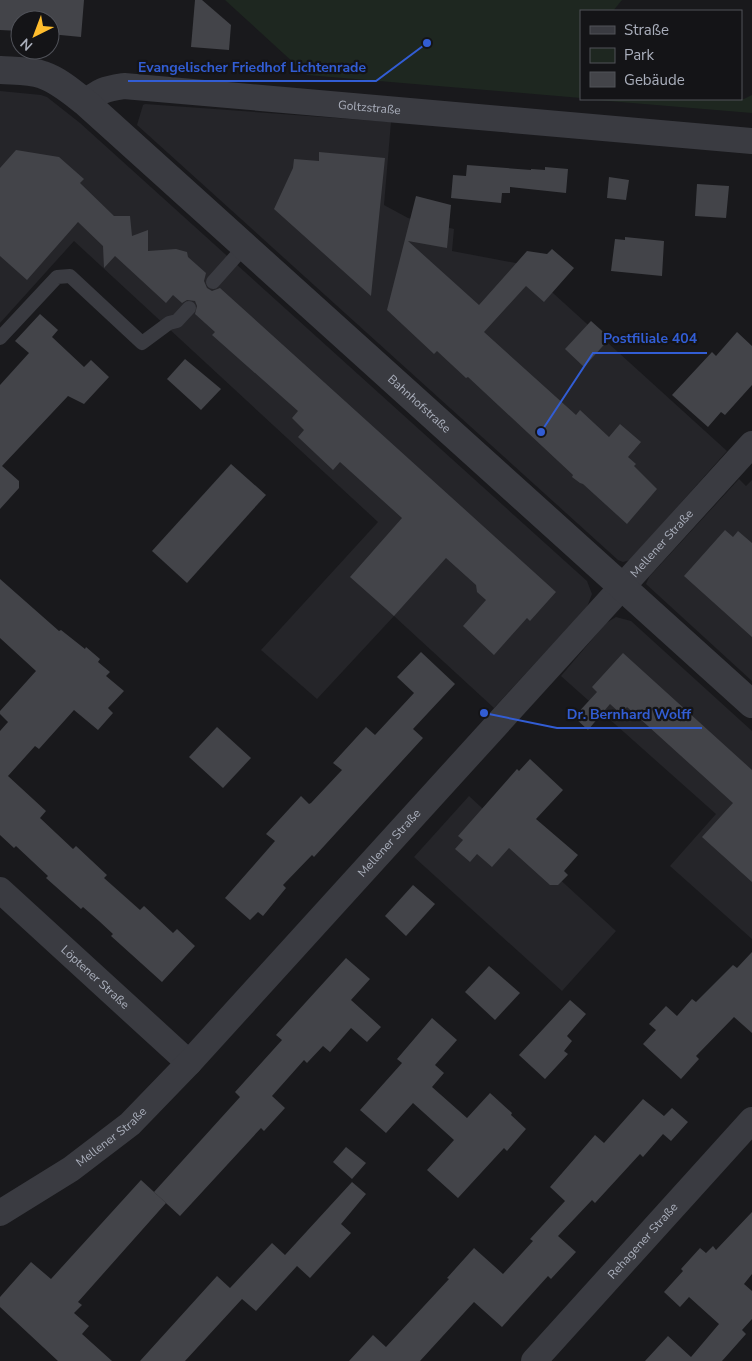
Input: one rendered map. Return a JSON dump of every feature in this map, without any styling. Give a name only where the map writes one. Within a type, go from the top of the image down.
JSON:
[{"type":"street","points":[[0,70],[43,75],[58,82],[86,103]]},
{"type":"street","name":"Goltzstraße","points":[[86,103],[106,88],[134,87],[752,141]]},
{"type":"street","name":"Bahnhofstraße","points":[[86,103],[752,704]]},
{"type":"street","name":"Mellener Straße","points":[[0,1213],[71,1169],[130,1124],[189,1063],[752,444]]},
{"type":"street","name":"Löptener Straße","points":[[0,890],[189,1063]]},
{"type":"street","name":"Rehagener Straße","points":[[534,1361],[752,1120]]},
{"type":"lane","points":[[213,282],[245,246]]},
{"type":"lane","points":[[0,338],[57,277],[70,276],[142,343],[169,323],[177,321],[189,308]]},
{"type":"shaded area","points":[[0,91],[47,97],[80,123],[587,581],[592,594],[587,607],[494,708],[394,616],[317,699],[261,650],[378,522],[74,241],[0,323]]},
{"type":"shaded area","points":[[143,105],[391,122],[384,205],[408,218],[454,229],[452,251],[521,264],[727,451],[630,560],[623,562],[618,560],[137,125]]},
{"type":"shaded area","points":[[739,479],[746,486],[752,480],[752,681],[646,584],[649,577]]},
{"type":"shaded area","points":[[616,617],[631,621],[752,731],[752,939],[670,866],[716,814],[561,676],[606,623]]},
{"type":"shaded area","points":[[469,796],[616,931],[562,991],[414,857]]},
{"type":"green space","points":[[225,0],[622,0],[614,10],[580,10],[580,98],[307,75]]},
{"type":"green space","points":[[752,95],[752,113],[596,100],[742,100]]},
{"type":"building","points":[[0,0],[84,0],[81,37],[60,35],[60,10],[10,10],[10,30],[0,30]]},
{"type":"building","points":[[195,0],[202,0],[231,25],[229,50],[191,47]]},
{"type":"building","points":[[16,150],[59,157],[84,179],[80,183],[114,216],[130,216],[132,236],[148,230],[148,251],[176,249],[187,252],[188,257],[206,273],[204,281],[207,288],[212,291],[220,288],[556,592],[530,621],[527,618],[494,655],[463,626],[486,600],[477,592],[476,585],[446,558],[394,616],[350,577],[402,518],[340,462],[333,470],[298,437],[304,430],[292,418],[298,411],[212,335],[215,332],[195,314],[197,306],[195,301],[187,300],[182,303],[173,295],[166,303],[115,256],[104,268],[103,246],[78,222],[27,280],[0,256],[0,168]]},
{"type":"building","points":[[319,152],[385,158],[371,296],[274,209],[293,168],[294,159],[319,161]]},
{"type":"building","points":[[467,165],[531,170],[545,170],[545,167],[568,169],[566,193],[510,187],[510,193],[502,193],[501,203],[451,198],[453,175],[466,176]]},
{"type":"building","points":[[609,177],[629,180],[626,200],[607,198]]},
{"type":"building","points":[[697,184],[729,186],[726,218],[695,216]]},
{"type":"building","points":[[416,196],[451,205],[447,248],[408,241],[479,305],[527,251],[547,254],[552,249],[574,268],[544,302],[526,286],[484,332],[576,415],[580,410],[609,437],[620,424],[641,442],[628,457],[636,464],[634,466],[657,489],[627,524],[583,484],[572,477],[573,475],[468,377],[466,378],[437,351],[434,354],[387,310]]},
{"type":"building","points":[[625,237],[664,241],[662,276],[611,271],[615,239],[625,240]]},
{"type":"building","points":[[40,314],[58,330],[52,337],[84,367],[91,360],[109,377],[84,404],[68,396],[2,466],[19,481],[19,488],[0,509],[0,385],[29,353],[15,341]]},
{"type":"building","points":[[591,321],[610,338],[584,367],[565,349]]},
{"type":"building","points":[[737,332],[752,346],[752,385],[725,415],[721,412],[708,427],[672,395],[712,352],[716,356]]},
{"type":"building","points":[[185,359],[221,389],[201,410],[167,379]]},
{"type":"building","points":[[231,464],[266,495],[187,583],[152,551]]},
{"type":"building","points":[[725,530],[733,537],[738,531],[752,543],[752,637],[684,576]]},
{"type":"building","points":[[0,579],[59,631],[61,630],[85,649],[86,647],[100,659],[98,662],[110,672],[106,676],[124,691],[108,708],[113,713],[98,730],[74,710],[39,749],[35,746],[8,776],[46,811],[40,818],[73,849],[76,846],[107,875],[104,878],[140,910],[144,906],[173,933],[177,929],[195,946],[162,982],[111,936],[113,934],[99,921],[83,907],[81,909],[46,878],[48,876],[16,846],[14,848],[0,835],[0,731],[8,722],[0,714],[0,711],[36,671],[0,638]]},
{"type":"building","points":[[421,652],[455,684],[413,729],[423,738],[314,857],[312,855],[283,885],[286,888],[263,916],[258,912],[250,920],[225,898],[275,841],[266,834],[301,796],[309,804],[311,803],[342,770],[333,763],[366,727],[375,735],[414,693],[397,677]]},
{"type":"building","points":[[623,653],[752,770],[752,882],[702,837],[733,803],[627,707],[621,714],[610,704],[588,730],[574,717],[597,692],[592,687]]},
{"type":"building","points":[[217,727],[251,758],[223,788],[189,757]]},
{"type":"building","points":[[530,759],[563,790],[536,819],[578,855],[564,871],[568,875],[558,885],[550,885],[509,848],[492,867],[477,854],[470,862],[455,849],[463,840],[458,836],[517,769],[519,771]]},
{"type":"building","points":[[413,885],[435,904],[406,936],[385,916]]},
{"type":"building","points":[[752,952],[752,1033],[734,1017],[696,1056],[699,1059],[681,1079],[643,1044],[656,1030],[649,1024],[666,1006],[677,1016],[692,999],[696,1002],[733,965],[737,968]]},
{"type":"building","points":[[346,958],[370,979],[351,1000],[381,1027],[367,1042],[351,1028],[330,1052],[323,1046],[307,1063],[304,1060],[272,1096],[285,1108],[264,1131],[261,1128],[180,1216],[154,1192],[240,1097],[235,1092],[282,1040],[276,1035]]},
{"type":"building","points":[[489,966],[520,993],[495,1020],[465,992]]},
{"type":"building","points":[[570,1000],[586,1014],[567,1036],[572,1041],[564,1051],[568,1054],[545,1079],[519,1055]]},
{"type":"building","points":[[432,1018],[457,1040],[435,1065],[444,1073],[432,1087],[467,1118],[490,1093],[526,1129],[507,1151],[504,1148],[458,1198],[427,1170],[454,1140],[413,1103],[386,1133],[360,1110],[402,1063],[397,1059]]},
{"type":"building","points":[[643,1099],[664,1116],[672,1108],[688,1122],[671,1141],[663,1134],[643,1157],[640,1154],[595,1203],[592,1200],[558,1236],[576,1252],[551,1279],[548,1276],[502,1327],[474,1302],[420,1361],[349,1361],[373,1335],[386,1347],[449,1279],[447,1278],[474,1248],[503,1274],[533,1241],[530,1239],[565,1201],[550,1187],[595,1135],[604,1143]]},
{"type":"building","points":[[346,1147],[366,1163],[352,1179],[333,1162]]},
{"type":"building","points":[[141,1180],[166,1203],[78,1302],[82,1305],[74,1313],[89,1326],[82,1334],[112,1361],[58,1361],[0,1307],[0,1297],[31,1262],[51,1279]]},
{"type":"building","points":[[352,1182],[366,1194],[341,1224],[351,1233],[310,1278],[297,1266],[256,1311],[242,1299],[185,1361],[140,1361],[217,1276],[230,1288],[272,1243],[285,1255]]},
{"type":"building","points":[[752,1212],[752,1274],[744,1284],[752,1291],[752,1319],[742,1330],[746,1334],[722,1361],[645,1361],[668,1336],[691,1357],[719,1324],[689,1297],[680,1307],[664,1292],[700,1248],[706,1253],[713,1246],[716,1250]]},
{"type":"place","name":"Evangelischer Friedhof Lichtenrade","points":[[427,43]]},
{"type":"place","name":"Postfiliale 404","points":[[541,432]]},
{"type":"place","name":"Dr. Bernhard Wolff","points":[[484,713]]}]
